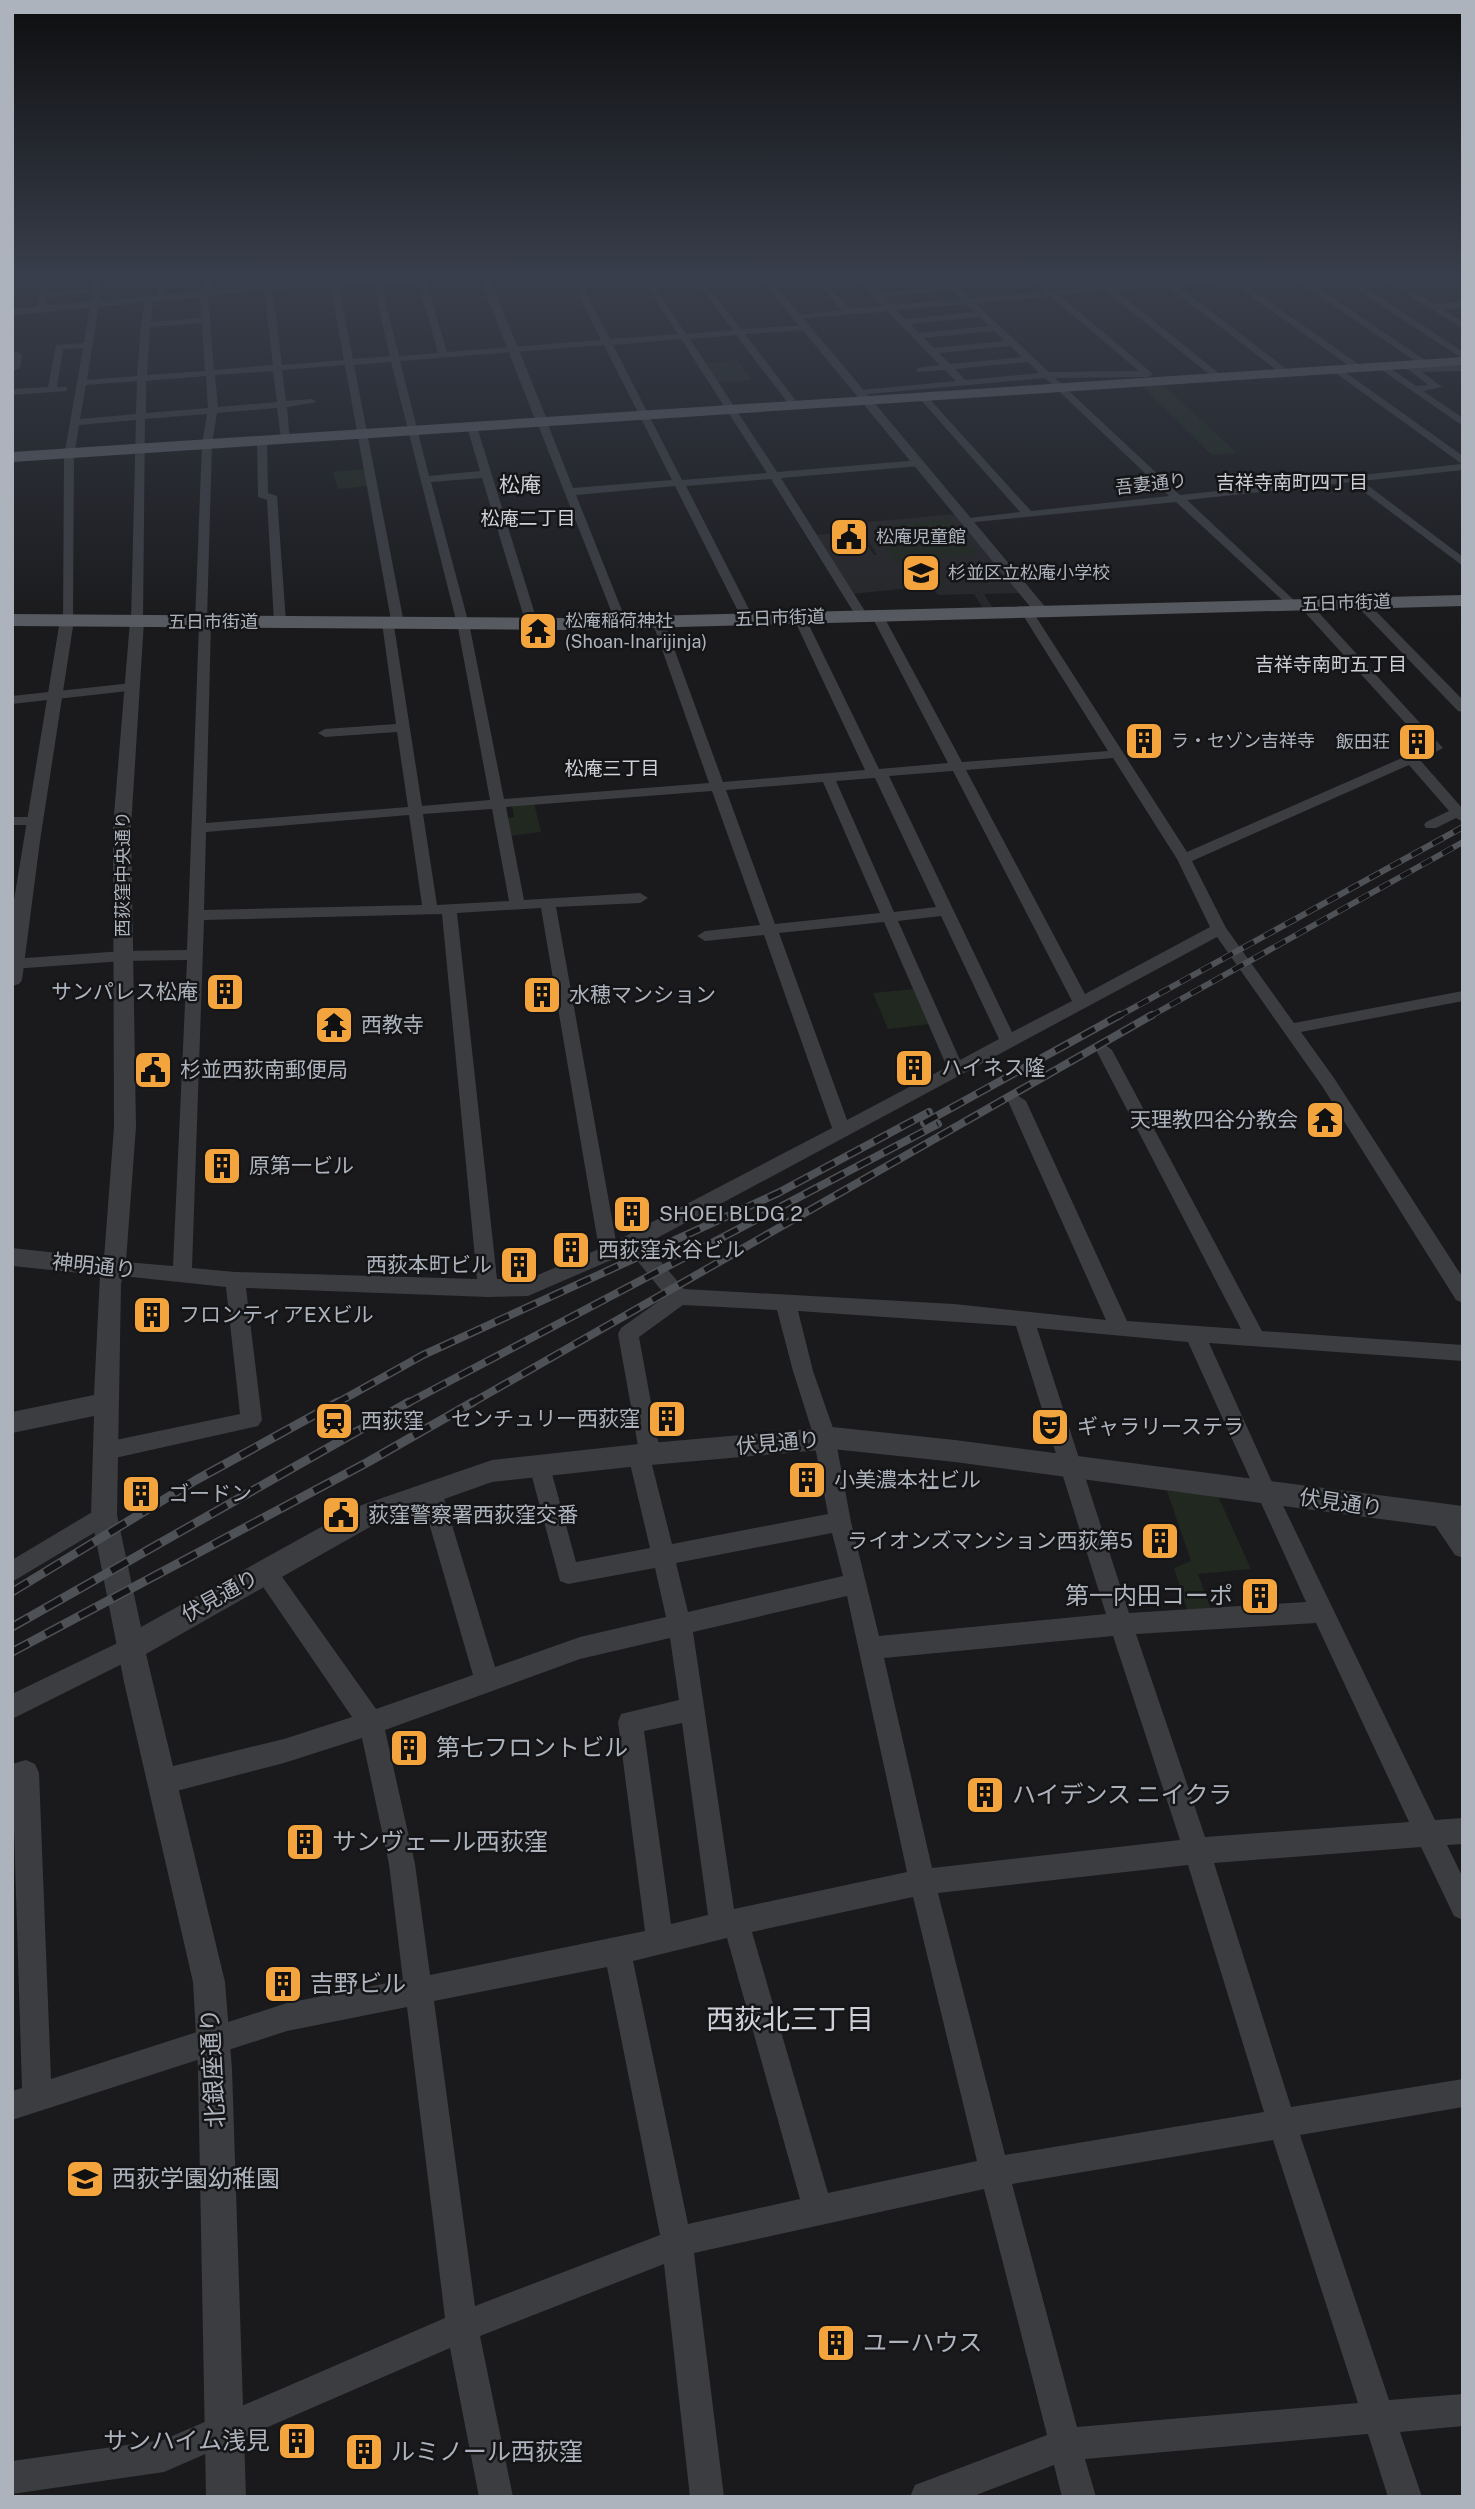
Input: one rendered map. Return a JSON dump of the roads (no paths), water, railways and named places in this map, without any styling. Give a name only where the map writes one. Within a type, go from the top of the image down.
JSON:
[{"type":"main road","points":[[12,457],[645,416],[864,397],[977,393]]},
{"type":"main road","name":"五日市街道","points":[[12,620],[621,623],[1361,603],[1460,603]]},
{"type":"street","points":[[80,393],[69,453],[67,620],[13,969],[123,956],[195,955]]},
{"type":"street","points":[[137,621],[140,577],[141,393]]},
{"type":"street","points":[[179,1274],[195,955],[207,444],[213,410],[213,393]]},
{"type":"street","points":[[281,393],[286,439]]},
{"type":"street","points":[[354,393],[393,623],[402,728],[430,910]]},
{"type":"street","points":[[403,393],[463,624],[518,906]]},
{"type":"street","points":[[531,393],[621,623]]},
{"type":"street","points":[[633,393],[748,619]]},
{"type":"street","points":[[719,393],[869,615],[957,767],[1081,1002]]},
{"type":"street","points":[[785,393],[794,405]]},
{"type":"street","points":[[861,393],[968,521],[1035,612],[1116,754],[1184,859],[1219,929],[1335,1094],[1463,1295]]},
{"type":"street","points":[[864,397],[890,393]]},
{"type":"street","points":[[1067,393],[1299,605],[1436,748],[1184,859]]},
{"type":"street","points":[[1369,393],[1463,461]]},
{"type":"street","points":[[1420,393],[1463,424]]},
{"type":"street","points":[[923,397],[1029,515]]},
{"type":"street","points":[[74,422],[312,402]]},
{"type":"street","points":[[472,427],[532,624]]},
{"type":"street","points":[[262,440],[263,497],[272,496],[281,622]]},
{"type":"street","points":[[568,492],[920,463]]},
{"type":"street","name":"吾妻通り","points":[[968,521],[1463,467]]},
{"type":"street","points":[[424,480],[487,474]]},
{"type":"street","points":[[1353,479],[1463,564]]},
{"type":"street","points":[[1361,603],[1463,708]]},
{"type":"street","points":[[799,617],[1008,1041]]},
{"type":"street","name":"西荻窪中央通り","points":[[125,1127],[122,827],[137,621]]},
{"type":"street","points":[[658,621],[842,1130]]},
{"type":"street","points":[[12,700],[132,687]]},
{"type":"street","points":[[325,733],[402,728]]},
{"type":"street","points":[[199,828],[1116,754]]},
{"type":"street","points":[[1411,759],[1460,815],[1431,825]]},
{"type":"street","points":[[828,778],[956,1069]]},
{"type":"street","points":[[12,821],[35,821]]},
{"type":"street","points":[[195,915],[430,910],[640,898]]},
{"type":"street","points":[[548,904],[568,1008],[608,1254]]},
{"type":"street","points":[[449,909],[488,1289]]},
{"type":"street","points":[[705,936],[946,911]]},
{"type":"street","name":"神明通り","points":[[12,1257],[235,1280],[528,1288],[633,1242],[1219,929]]},
{"type":"street","points":[[1290,1029],[1463,996]]},
{"type":"street","points":[[1104,1050],[1256,1338]]},
{"type":"street","points":[[1017,1101],[1120,1329]]},
{"type":"street","name":"北銀座通り","points":[[125,1127],[113,1268],[109,1284],[104,1516],[161,1782],[209,1983],[214,2039],[226,2497]]},
{"type":"street","points":[[633,1242],[679,1297]]},
{"type":"street","points":[[106,1451],[251,1420],[235,1280]]},
{"type":"street","points":[[818,2210],[730,1923],[680,1626],[664,1555],[628,1334],[679,1297],[954,1312],[1120,1329],[1463,1353]]},
{"type":"street","points":[[786,1304],[803,1371],[823,1431],[840,1522],[871,1648],[922,1882],[1079,2497]]},
{"type":"street","points":[[1024,1320],[1197,1851],[1282,2124],[1405,2497]]},
{"type":"street","points":[[1195,1334],[1266,1493],[1463,1907]]},
{"type":"street","points":[[12,1423],[107,1403]]},
{"type":"street","name":"伏見通り","points":[[132,1647],[368,1514],[492,1471],[648,1455],[832,1438],[955,1451],[1451,1517]]},
{"type":"street","points":[[540,1466],[568,1574],[840,1522]]},
{"type":"street","points":[[431,1492],[486,1681]]},
{"type":"street","points":[[12,1572],[104,1516]]},
{"type":"street","points":[[1451,1517],[1463,1548]]},
{"type":"street","points":[[265,1571],[371,1723],[402,1864],[462,2328],[496,2497]]},
{"type":"street","points":[[161,1782],[284,1751],[371,1723],[580,1648],[856,1584]]},
{"type":"street","points":[[871,1648],[1121,1624],[1324,1612]]},
{"type":"street","points":[[12,1707],[132,1647]]},
{"type":"street","points":[[660,1940],[630,1722],[693,1709]]},
{"type":"street","points":[[12,1777],[26,1773],[25,2102],[287,2017],[617,1951],[730,1923],[922,1882],[1197,1851],[1463,1830]]},
{"type":"street","points":[[617,1951],[677,2242],[707,2497]]},
{"type":"street","points":[[12,2478],[164,2456],[462,2328],[677,2242],[994,2172],[1463,2093]]},
{"type":"street","points":[[927,2497],[1066,2444],[1463,2410]]},
{"type":"railway","points":[[1117,1017],[1463,827]]},
{"type":"railway","points":[[1149,1017],[1463,842]]},
{"type":"railway","points":[[924,1123],[1120,1015]]},
{"type":"railway","points":[[470,1404],[1152,1015]]},
{"type":"railway","points":[[335,1404],[423,1355],[778,1193],[929,1112]]},
{"type":"railway","points":[[406,1404],[938,1124]]},
{"type":"railway","points":[[12,1592],[196,1480],[338,1402]]},
{"type":"railway","points":[[12,1627],[409,1402]]},
{"type":"railway","points":[[12,1652],[368,1462],[473,1402]]},
{"type":"place","name":"松庵児童館","points":[[849,537]]},
{"type":"place","name":"杉並区立松庵小学校","points":[[921,573]]},
{"type":"place","name":"松庵稲荷神社 (Shoan-Inarijinja)","points":[[538,631]]},
{"type":"place","name":"ラ・セゾン吉祥寺","points":[[1144,741]]},
{"type":"place","name":"飯田荘","points":[[1417,742]]},
{"type":"place","name":"サンパレス松庵","points":[[225,992]]},
{"type":"place","name":"水穂マンション","points":[[542,995]]},
{"type":"place","name":"西教寺","points":[[334,1025]]},
{"type":"place","name":"ハイネス隆","points":[[914,1068]]},
{"type":"place","name":"杉並西荻南郵便局","points":[[153,1070]]},
{"type":"place","name":"天理教四谷分教会","points":[[1325,1120]]},
{"type":"place","name":"原第一ビル","points":[[222,1166]]},
{"type":"place","name":"SHOEI BLDG 2","points":[[632,1214]]},
{"type":"place","name":"西荻窪永谷ビル","points":[[571,1250]]},
{"type":"place","name":"西荻本町ビル","points":[[519,1265]]},
{"type":"place","name":"フロンティアEXビル","points":[[152,1315]]},
{"type":"place","name":"センチュリー西荻窪","points":[[667,1419]]},
{"type":"place","name":"西荻窪","points":[[334,1421]]},
{"type":"place","name":"ギャラリーステラ","points":[[1050,1427]]},
{"type":"place","name":"小美濃本社ビル","points":[[807,1480]]},
{"type":"place","name":"ゴードン","points":[[141,1494]]},
{"type":"place","name":"荻窪警察署西荻窪交番","points":[[341,1515]]},
{"type":"place","name":"ライオンズマンション西荻第5","points":[[1160,1541]]},
{"type":"place","name":"第一内田コーポ","points":[[1260,1596]]},
{"type":"place","name":"第七フロントビル","points":[[409,1748]]},
{"type":"place","name":"ハイデンス ニイクラ","points":[[985,1795]]},
{"type":"place","name":"サンヴェール西荻窪","points":[[305,1842]]},
{"type":"place","name":"吉野ビル","points":[[283,1984]]},
{"type":"place","name":"西荻学園幼稚園","points":[[85,2179]]},
{"type":"place","name":"ユーハウス","points":[[836,2343]]},
{"type":"place","name":"サンハイム浅見","points":[[297,2441]]},
{"type":"place","name":"ルミノール西荻窪","points":[[364,2452]]},
{"type":"district","name":"吉祥寺南町四丁目","points":[[1292,482]]},
{"type":"district","name":"松庵","points":[[520,485]]},
{"type":"district","name":"松庵二丁目","points":[[528,518]]},
{"type":"district","name":"吉祥寺南町五丁目","points":[[1331,664]]},
{"type":"district","name":"松庵三丁目","points":[[612,768]]},
{"type":"district","name":"西荻北三丁目","points":[[790,2019]]}]
